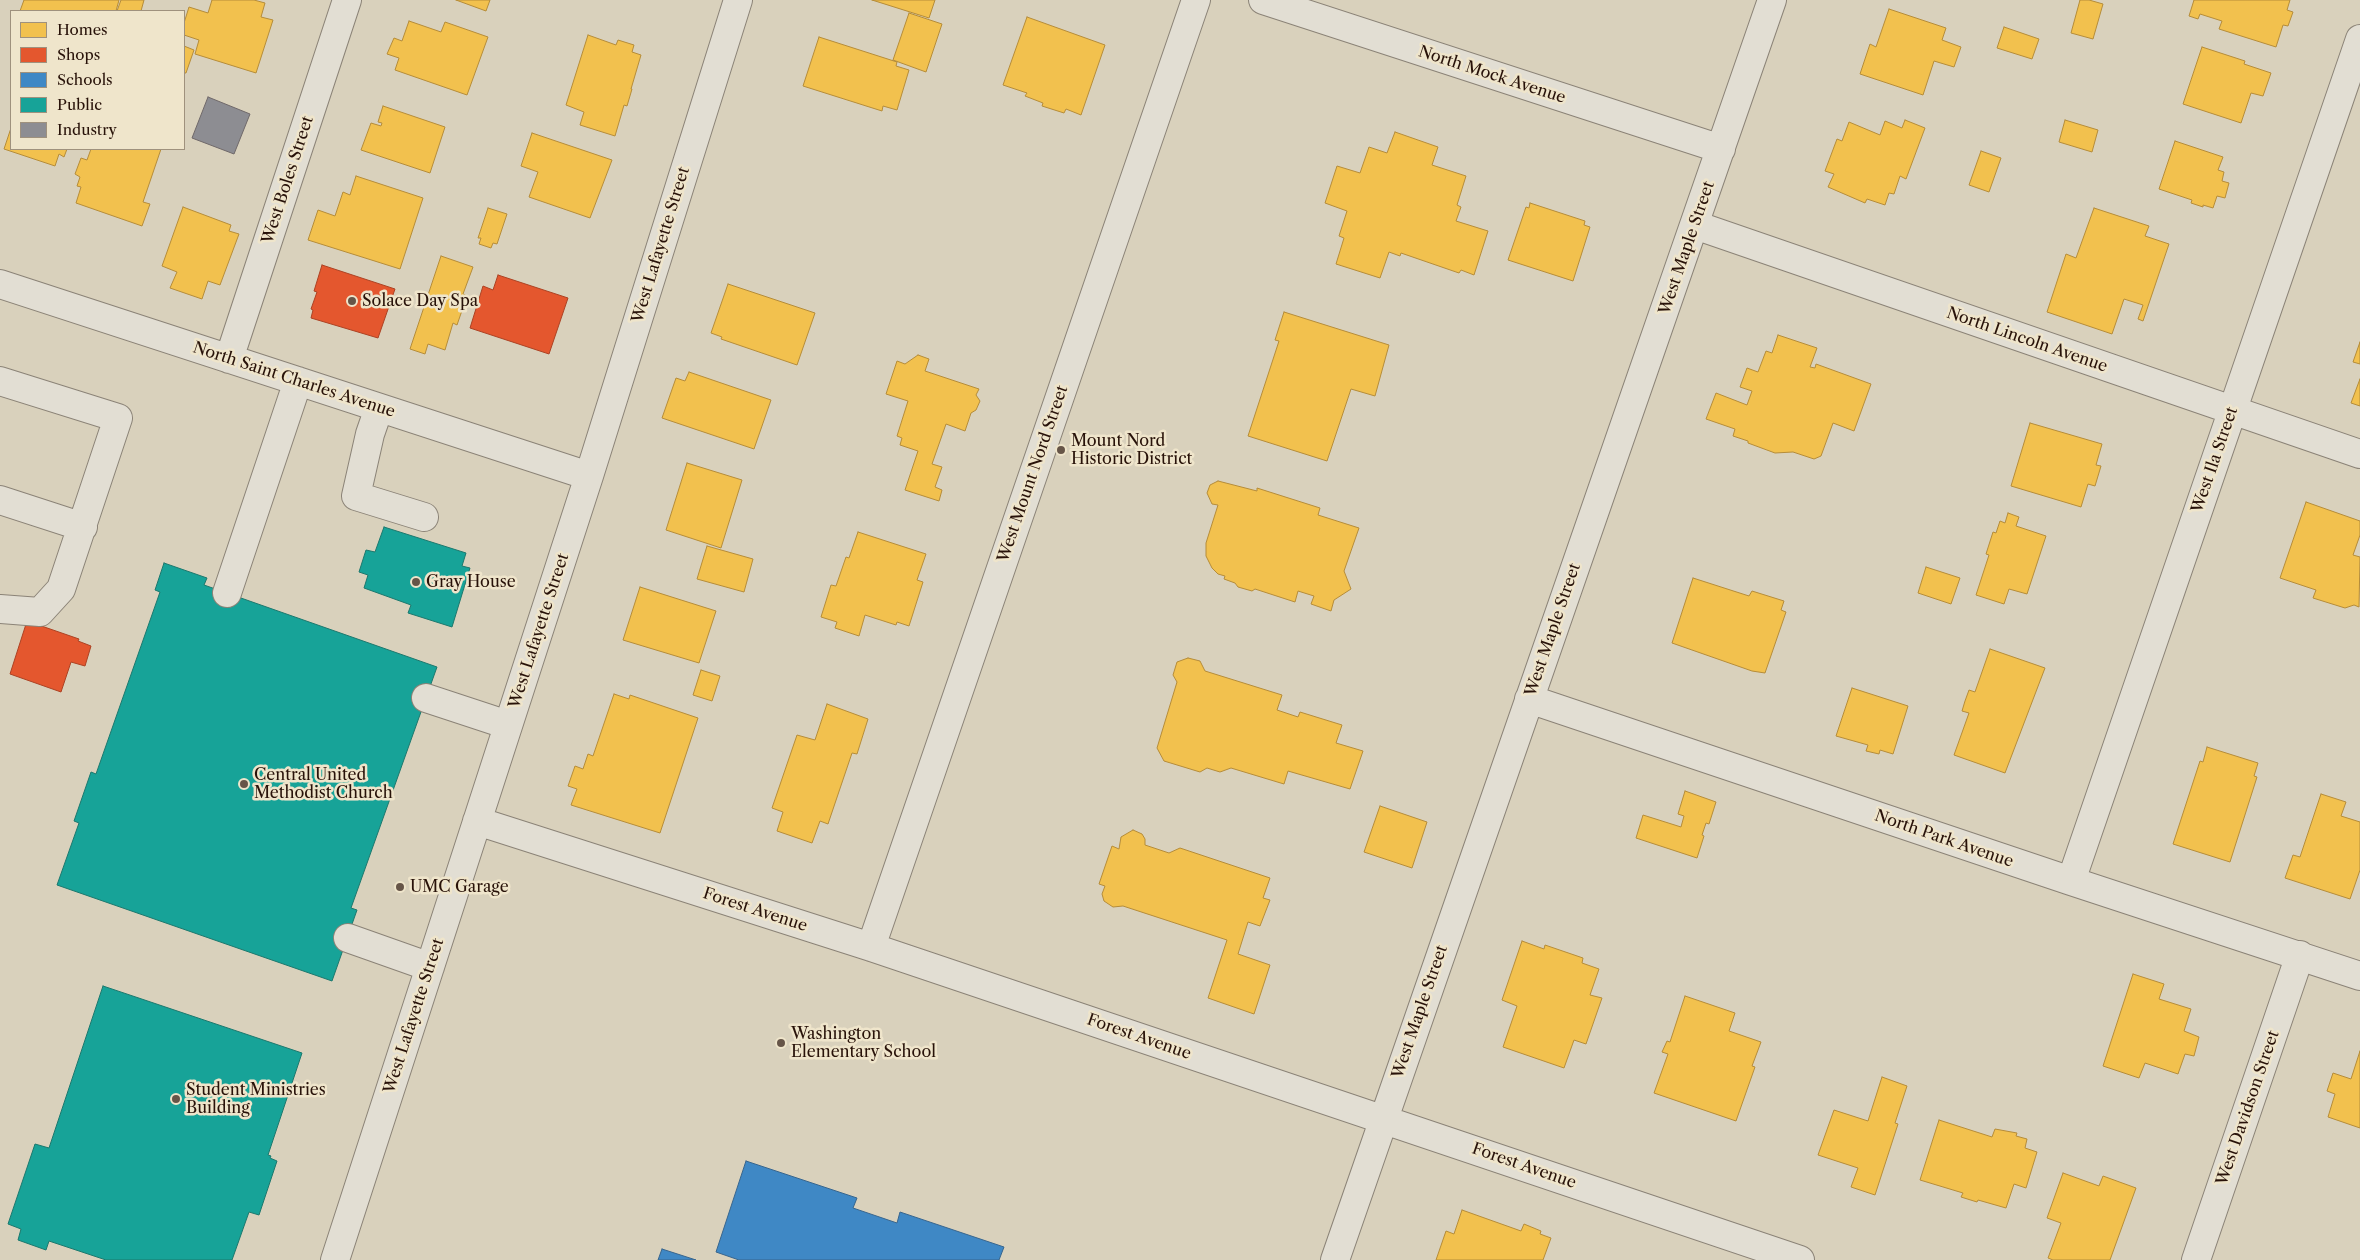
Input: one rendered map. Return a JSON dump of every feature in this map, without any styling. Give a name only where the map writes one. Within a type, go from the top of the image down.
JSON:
[{"type":"street","name":"West Boles Street","points":[[229,359],[347,0]]},
{"type":"street","name":"West Lafayette Street","points":[[335,1260],[589,476],[738,0]]},
{"type":"street","name":"West Mount Nord Street","points":[[871,947],[1196,0]]},
{"type":"street","name":"North Mock Avenue","points":[[1263,0],[1721,149]]},
{"type":"street","name":"West Maple Street","points":[[1335,1260],[1772,0]]},
{"type":"street","name":"West Ila Street","points":[[2071,882],[2360,39]]},
{"type":"street","name":"North Lincoln Avenue","points":[[1695,225],[2360,454]]},
{"type":"street","name":"North Saint Charles Avenue","points":[[0,284],[589,476]]},
{"type":"street","points":[[0,381],[118,418],[61,590],[40,612],[0,610]]},
{"type":"street","points":[[227,593],[298,381]]},
{"type":"street","points":[[379,408],[370,434],[356,496],[424,517]]},
{"type":"street","points":[[0,500],[83,527]]},
{"type":"street","points":[[426,698],[508,725]]},
{"type":"street","name":"North Park Avenue","points":[[1529,699],[2071,882],[2360,976]]},
{"type":"street","name":"Forest Avenue","points":[[477,821],[871,947],[1800,1260]]},
{"type":"street","points":[[348,938],[430,967]]},
{"type":"street","name":"West Davidson Street","points":[[2196,1260],[2300,955]]},
{"type":"building: Homes","points":[[24,0],[119,0],[116,10],[20,10]]},
{"type":"building: Homes","points":[[121,0],[144,0],[141,10],[117,10]]},
{"type":"building: Homes","points":[[212,0],[254,0],[265,3],[261,17],[273,20],[256,73],[195,54],[199,40],[185,35],[185,20],[189,7],[208,13]]},
{"type":"building: Homes","points":[[456,0],[490,0],[486,11]]},
{"type":"building: Homes","points":[[872,0],[935,0],[929,18]]},
{"type":"building: Homes","points":[[2080,0],[2089,0],[2103,4],[2093,39],[2071,33]]},
{"type":"building: Homes","points":[[2194,0],[2290,0],[2287,10],[2293,12],[2288,26],[2283,25],[2276,47],[2219,29],[2222,21],[2200,14],[2198,19],[2189,16]]},
{"type":"building: Homes","points":[[1889,9],[1946,28],[1942,40],[1961,47],[1954,67],[1934,61],[1923,95],[1860,74],[1870,44],[1876,47]]},
{"type":"building: Homes","points":[[909,13],[942,24],[926,72],[893,60]]},
{"type":"building: Homes","points":[[1027,17],[1105,45],[1081,115],[1066,109],[1064,113],[1042,106],[1043,103],[1025,96],[1027,93],[1003,85]]},
{"type":"building: Homes","points":[[409,21],[441,32],[445,22],[488,37],[467,95],[395,70],[399,58],[387,54],[394,38],[402,41]]},
{"type":"building: Homes","points":[[2004,27],[2039,39],[2032,59],[1997,48]]},
{"type":"building: Homes","points":[[588,35],[616,45],[618,40],[634,45],[632,52],[641,55],[627,106],[624,105],[615,136],[580,125],[584,112],[566,105]]},
{"type":"building: Homes","points":[[819,37],[897,62],[896,66],[909,70],[897,110],[883,106],[882,111],[803,86]]},
{"type":"building: Homes","points":[[185,46],[194,50],[185,73]]},
{"type":"building: Homes","points":[[2202,47],[2245,61],[2244,64],[2271,73],[2263,96],[2251,93],[2241,123],[2183,104]]},
{"type":"building: Homes","points":[[383,106],[445,127],[430,173],[361,150],[371,123],[381,126],[382,123],[378,122]]},
{"type":"building: Homes","points":[[1905,120],[1925,128],[1906,179],[1900,176],[1894,194],[1889,193],[1885,205],[1867,199],[1865,203],[1828,187],[1834,174],[1825,171],[1837,139],[1842,141],[1849,122],[1880,135],[1885,121],[1902,128]]},
{"type":"building: Homes","points":[[2065,120],[2098,130],[2092,152],[2059,142]]},
{"type":"building: Homes","points":[[10,131],[10,150],[67,150],[64,157],[59,154],[55,166],[4,149]]},
{"type":"building: Homes","points":[[1395,132],[1438,147],[1432,165],[1466,176],[1457,205],[1461,207],[1456,221],[1488,231],[1474,275],[1461,270],[1459,273],[1401,253],[1400,256],[1389,252],[1380,278],[1336,264],[1344,238],[1339,236],[1347,211],[1325,203],[1337,166],[1360,173],[1369,147],[1387,153]]},
{"type":"building: Homes","points":[[532,133],[612,160],[590,218],[529,197],[538,172],[521,166]]},
{"type":"building: Homes","points":[[2175,141],[2223,157],[2218,170],[2224,172],[2222,181],[2229,183],[2225,198],[2217,196],[2213,208],[2191,203],[2192,200],[2159,189]]},
{"type":"building: Homes","points":[[91,150],[161,150],[143,202],[150,204],[142,226],[76,203],[81,187],[77,186],[80,177],[75,174],[81,158],[87,160]]},
{"type":"building: Homes","points":[[1981,151],[2001,158],[1989,192],[1969,185]]},
{"type":"building: Homes","points":[[356,176],[423,198],[400,269],[308,240],[318,210],[335,216],[343,192],[350,195]]},
{"type":"building: Homes","points":[[1530,203],[1585,221],[1584,225],[1590,227],[1573,281],[1508,260],[1526,207],[1529,208]]},
{"type":"building: Homes","points":[[183,207],[231,225],[229,231],[239,234],[220,285],[208,281],[202,299],[170,288],[177,272],[162,266]]},
{"type":"building: Homes","points":[[488,208],[507,214],[497,244],[493,243],[491,248],[479,244],[481,238],[478,238]]},
{"type":"building: Homes","points":[[2094,208],[2149,226],[2145,236],[2169,244],[2143,321],[2138,319],[2143,305],[2124,299],[2112,334],[2047,312],[2066,254],[2076,258]]},
{"type":"building: Homes","points":[[441,256],[473,267],[463,294],[467,296],[457,325],[453,323],[445,350],[428,344],[425,354],[410,349]]},
{"type":"building: Homes","points":[[728,284],[815,313],[797,365],[721,339],[722,337],[711,333]]},
{"type":"building: Homes","points":[[1284,312],[1389,345],[1375,396],[1351,389],[1327,461],[1248,436],[1279,341],[1275,340]]},
{"type":"building: Homes","points":[[1778,335],[1817,348],[1810,367],[1815,368],[1816,364],[1871,384],[1854,431],[1833,423],[1821,456],[1814,459],[1793,452],[1775,453],[1748,443],[1748,441],[1733,436],[1735,429],[1706,419],[1716,393],[1747,405],[1752,391],[1740,387],[1747,368],[1758,372],[1766,351],[1772,353]]},
{"type":"building: Homes","points":[[2360,342],[2360,364],[2353,362]]},
{"type":"building: Homes","points":[[918,355],[929,359],[925,371],[979,389],[976,395],[980,401],[976,410],[971,413],[965,431],[946,424],[932,464],[942,467],[935,487],[942,490],[939,501],[905,490],[918,451],[900,445],[902,438],[897,436],[908,401],[886,394],[897,361],[905,364]]},
{"type":"building: Homes","points":[[689,372],[771,400],[754,449],[662,418],[676,378],[685,381]]},
{"type":"building: Homes","points":[[2360,379],[2360,406],[2351,403]]},
{"type":"building: Homes","points":[[2030,423],[2102,444],[2096,465],[2101,466],[2095,486],[2088,484],[2081,507],[2011,486]]},
{"type":"building: Homes","points":[[687,463],[742,480],[721,548],[666,530]]},
{"type":"building: Homes","points":[[1218,481],[1257,491],[1257,488],[1320,508],[1318,515],[1359,528],[1344,571],[1351,589],[1334,600],[1331,611],[1311,604],[1314,596],[1298,591],[1295,602],[1255,589],[1252,591],[1238,587],[1235,583],[1224,579],[1225,576],[1218,574],[1212,568],[1206,556],[1206,543],[1218,505],[1212,504],[1207,493],[1210,485]]},
{"type":"building: Homes","points":[[2306,502],[2360,521],[2360,535],[2353,555],[2360,557],[2359,607],[2354,605],[2345,608],[2313,598],[2316,590],[2280,578]]},
{"type":"building: Homes","points":[[2008,513],[2019,517],[2016,526],[2046,536],[2027,594],[2009,589],[2004,604],[1976,595],[1989,555],[1986,554],[1993,532],[1996,533],[2000,521],[2005,523]]},
{"type":"building: Homes","points":[[858,532],[926,554],[917,580],[923,582],[909,626],[897,622],[896,625],[865,615],[859,636],[835,628],[837,622],[821,617],[831,585],[836,586],[846,557],[849,558]]},
{"type":"building: Homes","points":[[707,546],[753,559],[744,592],[697,579]]},
{"type":"building: Homes","points":[[1926,567],[1960,578],[1951,604],[1918,593]]},
{"type":"building: Homes","points":[[1693,578],[1749,596],[1752,591],[1784,601],[1781,610],[1786,612],[1765,673],[1752,671],[1672,643]]},
{"type":"building: Homes","points":[[640,587],[716,611],[699,663],[623,640]]},
{"type":"building: Homes","points":[[1990,649],[2045,668],[2005,773],[1954,755],[1969,713],[1962,711],[1965,701],[1969,690],[1975,692]]},
{"type":"building: Homes","points":[[1188,658],[1200,661],[1205,671],[1282,695],[1277,710],[1298,717],[1300,712],[1342,725],[1336,743],[1363,751],[1350,789],[1288,771],[1284,784],[1231,768],[1220,772],[1207,768],[1200,772],[1164,761],[1157,748],[1177,682],[1173,675],[1177,662]]},
{"type":"building: Homes","points":[[701,670],[720,676],[712,701],[693,695]]},
{"type":"building: Homes","points":[[1852,688],[1908,706],[1893,754],[1880,750],[1879,754],[1866,751],[1868,745],[1836,736]]},
{"type":"building: Homes","points":[[614,694],[629,699],[630,695],[698,718],[660,833],[571,805],[577,789],[568,786],[575,766],[583,769],[588,754],[593,756]]},
{"type":"building: Homes","points":[[827,704],[868,719],[857,754],[852,753],[828,824],[820,821],[812,843],[777,831],[783,812],[772,808],[797,735],[815,740]]},
{"type":"building: Homes","points":[[2207,747],[2258,763],[2254,776],[2257,777],[2230,862],[2173,844],[2200,761],[2203,762]]},
{"type":"building: Homes","points":[[1685,791],[1716,802],[1709,824],[1706,823],[1697,858],[1636,838],[1643,815],[1681,827],[1684,816],[1678,814]]},
{"type":"building: Homes","points":[[2321,794],[2346,802],[2341,816],[2360,822],[2360,870],[2350,899],[2285,878],[2293,855],[2300,857]]},
{"type":"building: Homes","points":[[1380,806],[1427,822],[1412,868],[1364,852]]},
{"type":"building: Homes","points":[[1133,830],[1142,834],[1145,839],[1145,845],[1169,853],[1180,848],[1270,878],[1263,898],[1270,900],[1260,926],[1248,922],[1238,954],[1270,965],[1254,1014],[1208,998],[1227,940],[1123,906],[1113,907],[1104,901],[1102,894],[1105,886],[1099,884],[1112,846],[1119,849],[1121,837]]},
{"type":"building: Homes","points":[[1522,941],[1544,949],[1545,945],[1583,958],[1582,963],[1599,969],[1590,995],[1602,998],[1586,1044],[1574,1040],[1564,1068],[1503,1047],[1517,1006],[1502,1000]]},
{"type":"building: Homes","points":[[2133,974],[2164,984],[2159,999],[2191,1009],[2184,1031],[2199,1037],[2194,1056],[2185,1054],[2178,1074],[2145,1063],[2139,1078],[2103,1066]]},
{"type":"building: Homes","points":[[1685,996],[1735,1013],[1729,1031],[1761,1042],[1752,1066],[1755,1067],[1736,1121],[1654,1093],[1668,1054],[1662,1052],[1667,1041],[1670,1042]]},
{"type":"building: Homes","points":[[2360,1051],[2360,1128],[2328,1117],[2335,1094],[2327,1091],[2333,1073],[2351,1079]]},
{"type":"building: Homes","points":[[1882,1077],[1907,1086],[1895,1123],[1898,1124],[1875,1195],[1851,1187],[1858,1168],[1818,1155],[1834,1110],[1868,1121]]},
{"type":"building: Homes","points":[[1939,1120],[1992,1137],[1995,1129],[2017,1133],[2016,1136],[2027,1139],[2025,1148],[2037,1152],[2026,1188],[2014,1184],[2006,1208],[1961,1197],[1963,1193],[1920,1180]]},
{"type":"building: Homes","points":[[2063,1173],[2099,1186],[2103,1176],[2136,1188],[2110,1260],[2053,1260],[2048,1258],[2061,1223],[2047,1218]]},
{"type":"building: Homes","points":[[1462,1210],[1521,1231],[1524,1224],[1541,1231],[1540,1234],[1551,1238],[1543,1260],[1436,1260],[1446,1231],[1454,1234]]},
{"type":"building: Shops","name":"Solace Day Spa","points":[[322,265],[395,289],[378,338],[311,318],[313,310],[311,309],[317,292],[314,291]]},
{"type":"building: Shops","points":[[498,275],[568,298],[549,354],[470,328],[483,286],[493,290]]},
{"type":"building: Shops","points":[[27,621],[79,639],[78,641],[91,646],[85,666],[71,662],[61,692],[10,674]]},
{"type":"building: Schools","points":[[746,1161],[857,1198],[853,1208],[897,1223],[900,1212],[1004,1247],[999,1260],[739,1260],[716,1252]]},
{"type":"building: Schools","points":[[662,1249],[696,1260],[658,1260]]},
{"type":"building: Public","name":"Gray House","points":[[384,527],[466,553],[462,566],[470,568],[452,627],[408,613],[411,605],[364,588],[368,575],[359,572],[366,550],[375,552]]},
{"type":"building: Public","points":[[164,563],[207,578],[204,585],[437,667],[351,908],[357,910],[332,981],[57,885],[79,823],[74,821],[91,772],[96,774],[160,592],[155,590]]},
{"type":"building: Public","name":"Student Ministries Building","points":[[103,986],[302,1053],[268,1155],[277,1161],[259,1215],[249,1212],[232,1260],[106,1260],[49,1241],[46,1250],[18,1240],[21,1229],[8,1224],[35,1144],[49,1148]]},
{"type":"building: Industry","points":[[208,97],[250,114],[234,154],[192,138]]},
{"type":"place","name":"Solace Day Spa","points":[[352,301]]},
{"type":"place","name":"Mount Nord Historic District","points":[[1061,450]]},
{"type":"place","name":"Gray House","points":[[416,582]]},
{"type":"place","name":"Central United Methodist Church","points":[[244,784]]},
{"type":"place","name":"UMC Garage","points":[[400,887]]},
{"type":"place","name":"Washington Elementary School","points":[[781,1043]]},
{"type":"place","name":"Student Ministries Building","points":[[176,1099]]}]
